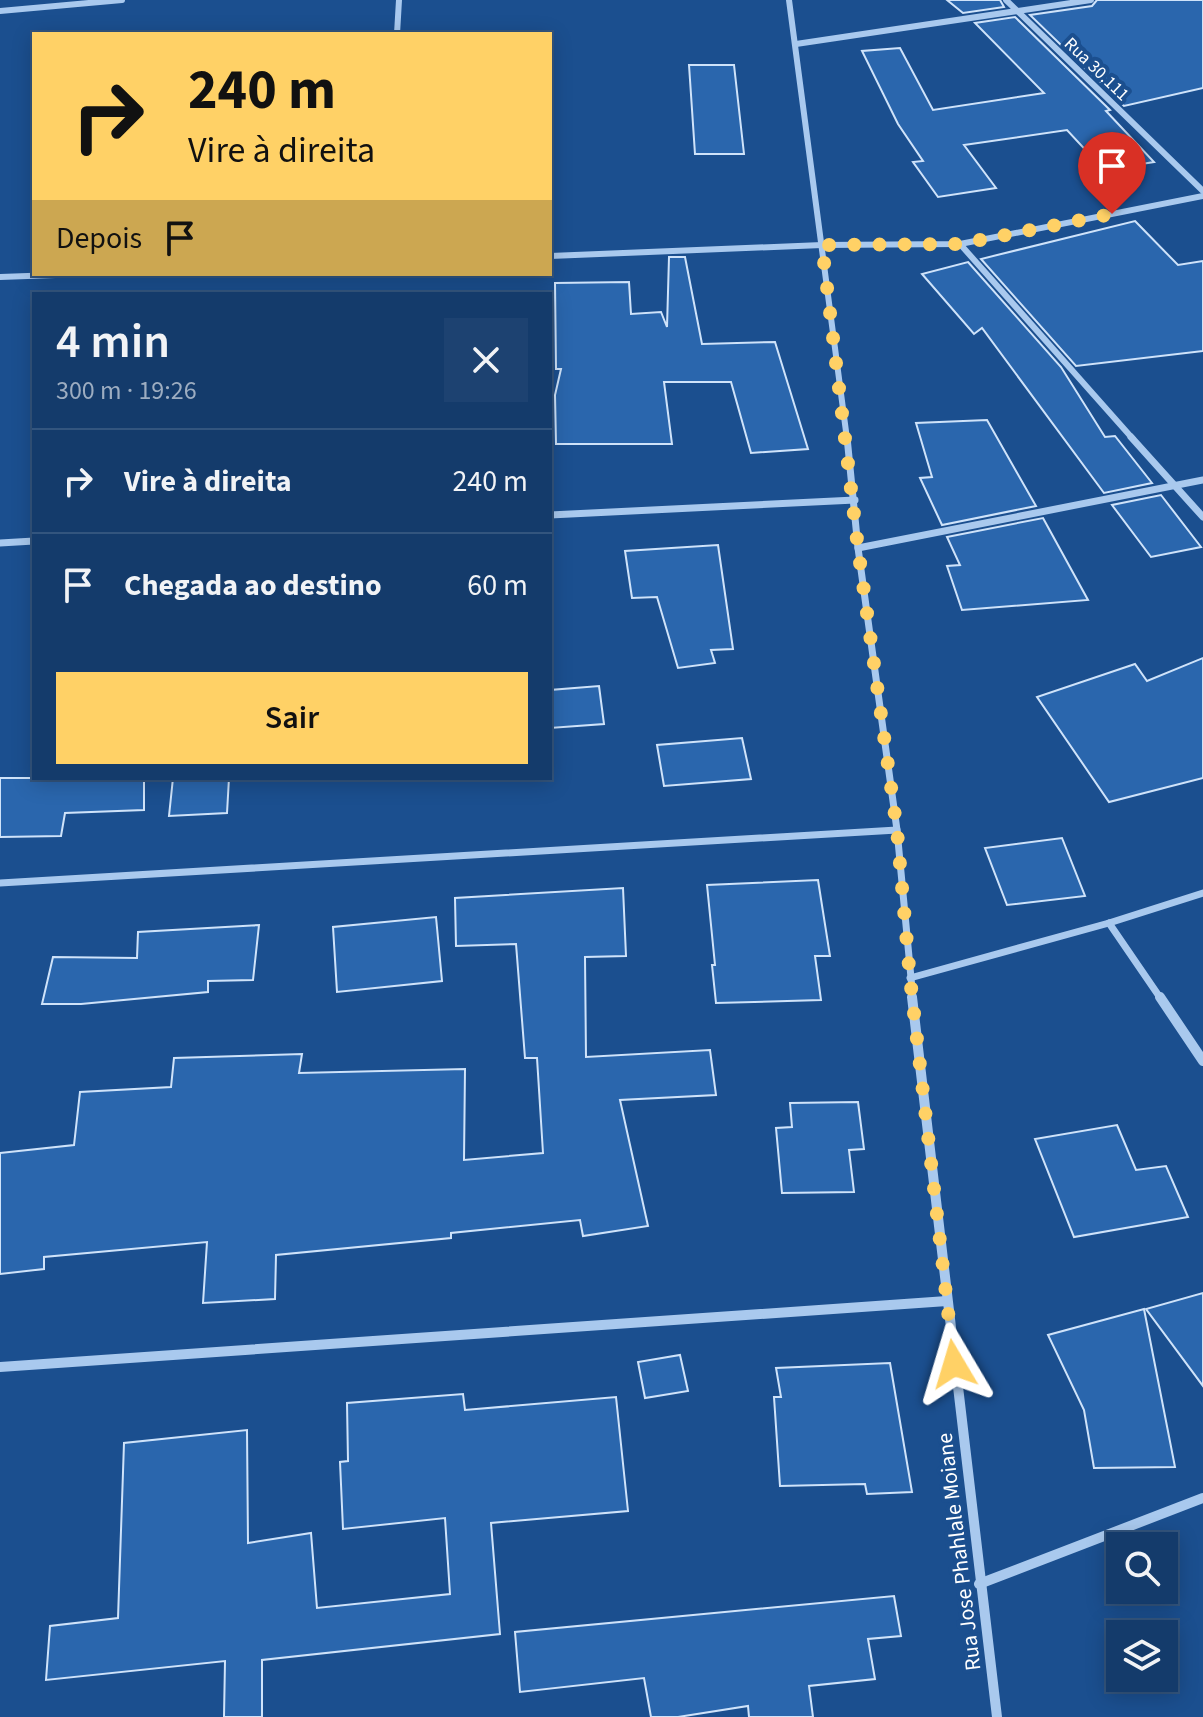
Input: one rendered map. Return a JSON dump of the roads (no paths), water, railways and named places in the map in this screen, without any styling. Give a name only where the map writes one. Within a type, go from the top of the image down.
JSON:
[{"type":"street","points":[[0,11],[122,0]]},
{"type":"street","points":[[397,32],[399,0]]},
{"type":"street","name":"Rua Jose Phahlale Moiane","points":[[789,0],[897,830],[910,978],[997,1717]]},
{"type":"street","name":"Rua 30.111","points":[[1006,0],[1203,194]]},
{"type":"street","points":[[796,44],[1091,0]]},
{"type":"street","points":[[552,256],[822,245],[960,244],[1203,194]]},
{"type":"street","points":[[960,244],[1203,517]]},
{"type":"street","points":[[0,277],[32,276]]},
{"type":"street","points":[[858,548],[1203,480]]},
{"type":"street","points":[[552,515],[855,500]]},
{"type":"street","points":[[0,543],[32,541]]},
{"type":"street","points":[[0,883],[897,830]]},
{"type":"street","points":[[910,978],[1109,923],[1203,893]]},
{"type":"street","points":[[1109,923],[1203,1061]]},
{"type":"street","points":[[0,1367],[947,1301]]},
{"type":"street","points":[[979,1584],[1203,1498]]}]
